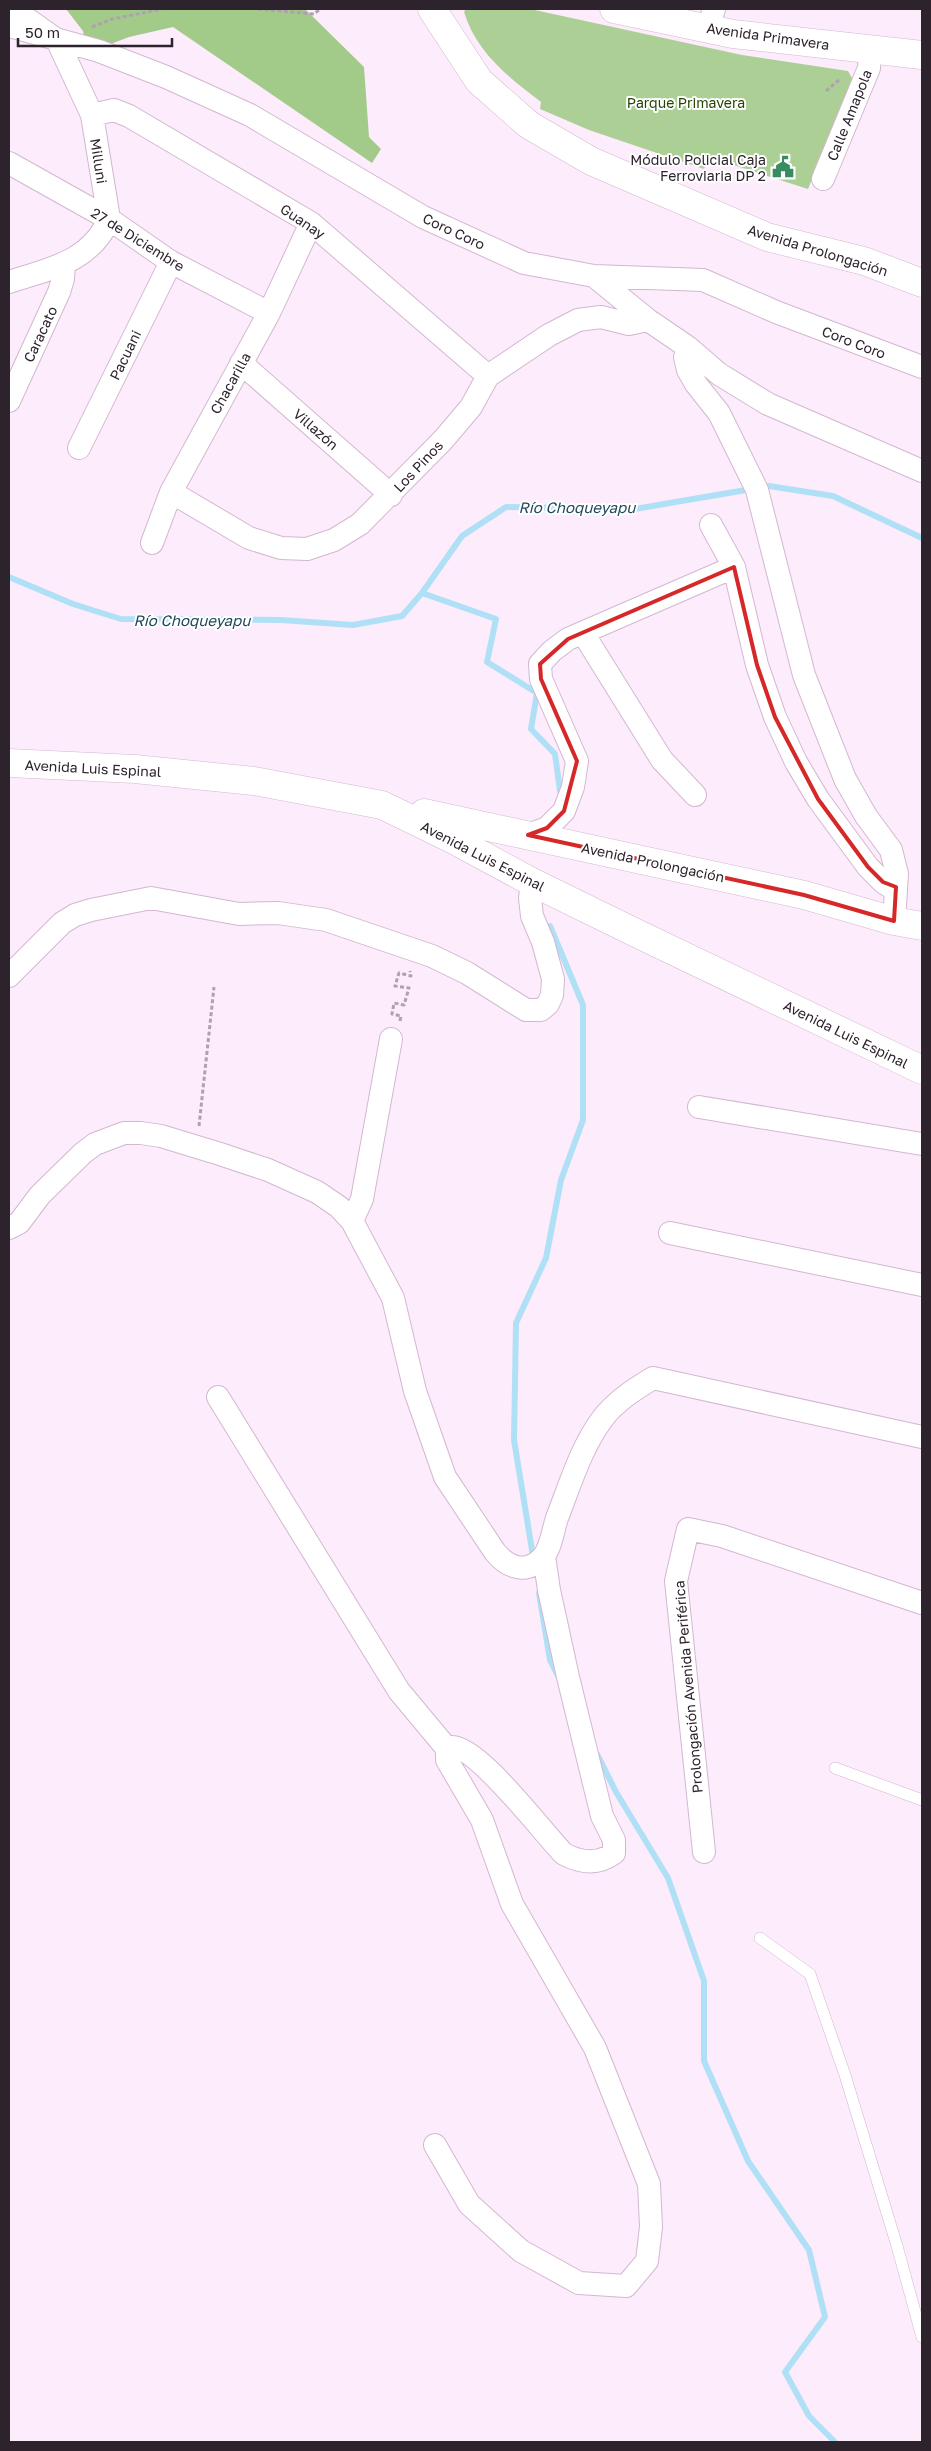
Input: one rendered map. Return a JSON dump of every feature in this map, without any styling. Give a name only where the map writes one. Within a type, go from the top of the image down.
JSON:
[{"type":"street","name":"Milluni","points":[[14,9],[57,40],[92,115],[109,219]]},
{"type":"street","name":"Avenida Prolongación","points":[[432,9],[479,81],[529,125],[592,161],[766,237],[864,261],[922,283]]},
{"type":"street","name":"Avenida Primavera","points":[[614,9],[711,19],[733,34],[922,55]]},
{"type":"street","name":"Coro Coro","points":[[9,26],[99,51],[124,60],[250,115],[423,217],[524,263],[594,276],[703,280],[776,312],[922,367]]},
{"type":"street","name":"Calle Amapola","points":[[823,179],[869,68],[870,50]]},
{"type":"street","name":"Guanay","points":[[92,115],[114,110],[129,116],[311,223],[488,376]]},
{"type":"street","name":"27 de Diciembre","points":[[9,163],[109,219],[170,262],[269,312]]},
{"type":"street","points":[[9,282],[64,264],[90,249],[103,234],[109,219]]},
{"type":"street","name":"Chacarilla","points":[[152,543],[171,492],[269,312],[311,223]]},
{"type":"street","name":"Pacuani","points":[[79,448],[170,262]]},
{"type":"street","name":"Caracato","points":[[9,402],[59,292],[64,279],[64,264]]},
{"type":"street","points":[[594,276],[648,320],[689,348],[720,374],[768,404],[922,471]]},
{"type":"street","name":"Los Pinos","points":[[171,492],[249,538],[281,548],[308,549],[334,540],[360,524],[391,495],[471,407],[488,376],[549,335],[578,320],[602,318],[629,324],[648,320]]},
{"type":"street","points":[[689,348],[685,357],[688,370],[696,384],[719,413],[757,490],[804,674],[845,779],[866,816],[891,850],[897,874],[894,921]]},
{"type":"street","name":"Villazón","points":[[241,363],[391,495]]},
{"type":"street","points":[[710,525],[734,568],[757,666],[775,717],[796,762],[818,799],[868,867],[883,882],[896,887]]},
{"type":"street","points":[[528,835],[546,828],[564,811],[573,786],[577,761],[541,679],[540,664],[552,651],[568,639],[734,568]]},
{"type":"street","points":[[583,633],[662,760],[695,795]]},
{"type":"street","name":"Avenida Luis Espinal","points":[[9,763],[135,769],[254,781],[382,805],[452,839],[532,882],[922,1070]]},
{"type":"street","name":"Avenida Prolongación","points":[[382,805],[804,895],[894,921],[922,926]]},
{"type":"street","points":[[9,976],[62,923],[75,915],[151,898],[238,914],[278,913],[326,920],[432,956],[467,973],[526,1010],[541,1010],[548,1004],[552,995],[553,979],[543,942],[532,916],[530,898],[532,882]]},
{"type":"street","points":[[352,1220],[362,1198],[391,1039]]},
{"type":"street","points":[[699,1107],[922,1144]]},
{"type":"street","points":[[9,1228],[19,1223],[40,1195],[95,1144],[124,1132],[141,1132],[196,1147],[268,1170],[317,1192],[339,1207],[352,1220],[393,1298],[415,1391],[444,1477],[504,1563],[516,1568],[527,1568],[544,1556]]},
{"type":"street","points":[[670,1233],[922,1285]]},
{"type":"street","points":[[449,1750],[456,1747],[466,1751],[495,1776],[564,1854],[573,1859],[590,1862],[609,1857],[614,1853],[614,1840],[602,1816],[568,1677],[549,1590],[544,1556],[589,1440],[603,1418],[623,1398],[653,1378],[922,1437]]},
{"type":"street","points":[[218,1396],[399,1691],[449,1750]]},
{"type":"street","name":"Prolongación Avenida Periférica","points":[[704,1852],[676,1581],[688,1529],[722,1536],[922,1603]]},
{"type":"street","points":[[435,2145],[469,2204],[521,2251],[578,2283],[626,2286],[648,2261],[651,2227],[649,2184],[632,2146],[617,2100],[595,2048],[512,1904],[482,1820],[447,1760],[449,1750]]},
{"type":"lane","points":[[835,1768],[922,1800]]},
{"type":"lane","points":[[760,1938],[810,1974],[848,2085],[922,2337]]},
{"type":"path","points":[[57,40],[112,19],[162,9]]},
{"type":"path","points":[[258,9],[314,14],[320,9]]},
{"type":"path","points":[[391,1039],[390,1026],[399,1026],[402,1016],[392,1014],[394,1004],[404,1005],[408,988],[396,986],[399,973],[412,976],[412,972],[405,968]]},
{"type":"path","points":[[196,1147],[214,987]]},
{"type":"highlighted area","points":[[734,567],[757,665],[775,717],[818,799],[868,867],[883,882],[896,887],[894,921],[804,895],[528,835],[547,828],[564,811],[577,761],[541,679],[540,664],[568,639]]},
{"type":"green space","points":[[66,9],[305,9],[364,67],[369,137],[381,149],[372,163],[173,27],[129,37],[87,53],[83,31]]},
{"type":"green space","name":"Parque Primavera","points":[[466,9],[530,9],[742,55],[848,71],[853,80],[808,189],[709,157],[704,169],[589,130],[540,109],[541,102],[506,74],[485,52],[469,26],[464,12]]},
{"type":"waterway","name":"Río Choqueyapu","points":[[9,577],[73,604],[121,619],[281,620],[353,625],[402,616],[422,593],[462,536],[506,507],[635,509],[769,486],[833,496],[922,538]]},
{"type":"waterway","points":[[422,593],[496,619],[487,662],[537,693],[531,729],[555,754],[560,791]]},
{"type":"waterway","points":[[533,1556],[514,1440],[516,1323],[546,1258],[561,1180],[583,1120],[583,1005],[550,926]]},
{"type":"waterway","points":[[539,1593],[550,1660],[559,1678]]},
{"type":"waterway","points":[[597,1754],[616,1792],[668,1878],[704,1981],[704,2061],[748,2161],[809,2250],[825,2317],[785,2372],[809,2416],[835,2442]]},
{"type":"place","name":"Módulo Policial Caja Ferroviaria DP 2","points":[[783,167]]}]
